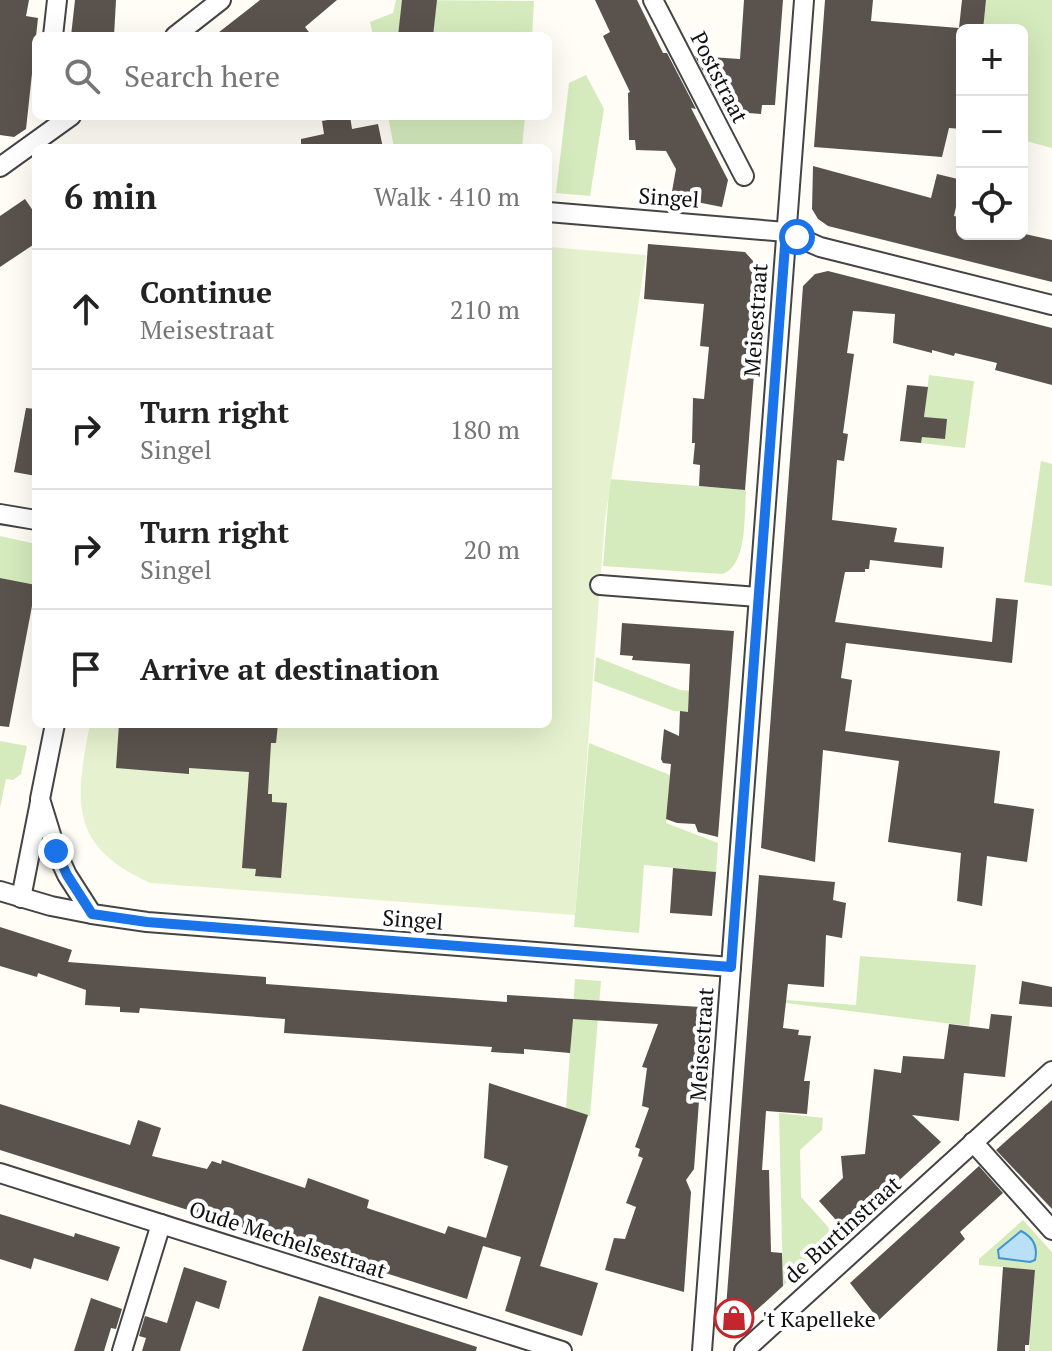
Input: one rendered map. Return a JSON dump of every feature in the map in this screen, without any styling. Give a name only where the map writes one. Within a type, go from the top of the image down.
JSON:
[{"type":"street","points":[[53,32],[57,0]]},
{"type":"street","points":[[180,32],[221,0]]},
{"type":"street","name":"Poststraat","points":[[653,0],[744,176]]},
{"type":"street","name":"Meisestraat","points":[[702,1351],[804,0]]},
{"type":"street","points":[[44,120],[44,144]]},
{"type":"street","points":[[44,144],[67,120]]},
{"type":"street","points":[[0,167],[32,150]]},
{"type":"street","name":"Singel","points":[[552,212],[786,232],[820,247],[1052,305]]},
{"type":"street","points":[[0,514],[32,519]]},
{"type":"street","points":[[600,585],[758,597]]},
{"type":"street","points":[[21,898],[54,728]]},
{"type":"street","points":[[40,799],[61,863],[92,914]]},
{"type":"street","name":"Singel","points":[[0,891],[92,914],[147,922],[731,967]]},
{"type":"street","name":"de Burtinstraat","points":[[744,1351],[1052,1071]]},
{"type":"street","points":[[973,1142],[1052,1230]]},
{"type":"street","name":"Oude Mechelsestraat","points":[[0,1173],[562,1351]]},
{"type":"street","points":[[122,1351],[161,1224]]},
{"type":"green space","points":[[396,0],[534,1],[532,32],[372,32],[370,22],[393,13]]},
{"type":"green space","points":[[986,0],[1052,0],[1052,148],[1028,142],[1028,24],[984,24]]},
{"type":"green space","points":[[586,75],[604,109],[590,196],[556,193],[569,83]]},
{"type":"green space","points":[[389,120],[525,120],[522,144],[393,144]]},
{"type":"green space","points":[[552,247],[646,255],[605,519],[575,915],[150,883],[123,869],[91,837],[81,798],[89,728],[552,728]]},
{"type":"green space","points":[[929,375],[974,381],[965,448],[921,443]]},
{"type":"green space","points":[[1041,461],[1052,464],[1052,586],[1024,582]]},
{"type":"green space","points":[[610,479],[746,490],[743,538],[736,561],[722,574],[603,566]]},
{"type":"green space","points":[[0,536],[32,543],[32,584],[0,578]]},
{"type":"green space","points":[[596,657],[680,690],[729,694],[728,715],[674,711],[594,681]]},
{"type":"green space","points":[[0,741],[27,746],[21,774],[13,780],[6,779],[0,808]]},
{"type":"green space","points":[[589,743],[670,775],[666,823],[718,843],[716,872],[644,865],[639,933],[574,927]]},
{"type":"green space","points":[[860,956],[976,965],[969,1026],[786,1003],[786,1000],[856,1005]]},
{"type":"green space","points":[[575,979],[601,981],[590,1116],[566,1108]]},
{"type":"green space","points":[[779,1113],[823,1118],[822,1130],[800,1150],[801,1197],[837,1237],[783,1286]]},
{"type":"green space","points":[[1023,1220],[1052,1252],[1052,1351],[1029,1351],[1035,1270],[979,1265],[979,1259]]},
{"type":"water","points":[[1021,1231],[1034,1243],[1035,1260],[999,1258],[998,1250]]},
{"type":"building","points":[[0,0],[29,0],[26,16],[38,18],[36,32],[32,32],[32,74],[26,129],[14,137],[0,135]]},
{"type":"building","points":[[75,0],[116,0],[114,32],[71,32]]},
{"type":"building","points":[[260,0],[337,0],[305,27],[309,32],[219,32]]},
{"type":"building","points":[[402,0],[437,0],[433,32],[398,32]]},
{"type":"building","points":[[595,0],[637,0],[696,109],[691,108],[728,180],[722,207],[671,197],[676,169],[666,151],[636,150],[635,140],[629,140],[630,92],[603,36],[610,32]]},
{"type":"building","points":[[744,0],[783,0],[775,105],[762,105],[761,114],[724,111],[695,56],[740,59]]},
{"type":"building","points":[[825,0],[873,0],[871,21],[956,28],[956,129],[949,128],[942,157],[814,147]]},
{"type":"building","points":[[962,0],[986,0],[984,24],[959,24]]},
{"type":"building","points":[[351,120],[352,129],[378,124],[382,144],[301,144],[301,139],[324,134],[322,121]]},
{"type":"building","points":[[813,166],[931,198],[937,174],[956,179],[956,240],[1028,240],[1028,235],[1052,240],[1052,282],[828,226],[818,219],[812,209]]},
{"type":"building","points":[[25,199],[32,209],[32,246],[0,267],[0,216]]},
{"type":"building","points":[[648,244],[745,252],[762,271],[745,490],[699,486],[700,465],[693,464],[693,398],[704,399],[709,347],[700,346],[704,304],[644,299]]},
{"type":"building","points":[[828,271],[1052,328],[1052,385],[995,370],[997,363],[955,353],[954,356],[932,350],[932,353],[893,343],[895,314],[853,311],[847,353],[854,354],[843,433],[848,434],[844,461],[837,460],[832,520],[897,528],[894,542],[944,547],[942,568],[870,560],[869,569],[865,572],[845,572],[835,622],[992,642],[996,598],[1018,600],[1012,663],[846,643],[841,678],[852,680],[845,731],[1000,751],[994,803],[1034,809],[1027,862],[987,856],[982,906],[957,901],[961,853],[888,842],[899,761],[823,750],[815,862],[761,848],[803,286],[815,274]]},
{"type":"building","points":[[907,385],[928,387],[924,417],[947,419],[945,439],[922,437],[921,443],[900,441]]},
{"type":"building","points":[[26,408],[32,409],[32,475],[14,472]]},
{"type":"building","points":[[0,578],[32,584],[32,606],[9,727],[0,726]]},
{"type":"building","points":[[622,623],[734,631],[718,837],[698,832],[695,824],[666,819],[671,764],[663,763],[661,759],[664,729],[679,736],[680,711],[688,712],[690,664],[632,660],[633,656],[620,655]]},
{"type":"building","points":[[119,728],[278,728],[276,743],[271,743],[268,794],[272,794],[272,802],[287,803],[281,878],[255,876],[256,869],[242,868],[249,772],[189,768],[189,774],[116,768]]},
{"type":"building","points":[[673,868],[716,872],[712,916],[670,913]]},
{"type":"building","points":[[759,875],[835,882],[833,900],[846,903],[842,938],[826,935],[824,987],[788,984],[783,1028],[799,1030],[798,1035],[811,1036],[804,1081],[810,1081],[807,1114],[766,1111],[762,1170],[769,1170],[771,1252],[782,1253],[783,1286],[738,1327],[725,1321]]},
{"type":"building","points":[[0,927],[72,950],[68,962],[266,977],[266,984],[507,1002],[507,995],[701,1007],[699,1033],[704,1033],[694,1169],[686,1180],[691,1192],[684,1292],[605,1270],[614,1238],[625,1239],[636,1207],[626,1203],[643,1158],[638,1156],[640,1149],[635,1147],[649,1108],[642,1106],[647,1068],[642,1067],[658,1024],[573,1019],[570,1053],[524,1049],[524,1054],[491,1052],[492,1047],[284,1033],[285,1019],[140,1008],[139,1013],[120,1012],[120,1007],[85,1005],[86,990],[38,973],[37,977],[0,966]]},
{"type":"building","points":[[1022,981],[1052,987],[1052,1007],[1019,1004]]},
{"type":"building","points":[[991,1014],[1012,1016],[1005,1077],[964,1073],[959,1121],[912,1115],[941,1142],[845,1230],[819,1201],[843,1178],[841,1156],[865,1154],[874,1069],[901,1073],[903,1056],[944,1059],[949,1024],[989,1029]]},
{"type":"building","points":[[489,1083],[588,1115],[540,1266],[598,1283],[582,1336],[505,1311],[521,1257],[483,1246],[467,1299],[0,1150],[0,1104],[130,1145],[138,1120],[161,1128],[152,1156],[207,1169],[212,1161],[221,1164],[222,1160],[305,1188],[308,1178],[369,1200],[367,1208],[445,1234],[448,1226],[486,1238],[508,1166],[484,1158]]},
{"type":"building","points":[[1052,1100],[1052,1209],[996,1150]]},
{"type":"building","points":[[979,1166],[1003,1193],[960,1232],[965,1239],[879,1320],[850,1283]]},
{"type":"building","points":[[0,1214],[74,1237],[75,1233],[120,1247],[108,1281],[34,1258],[31,1269],[0,1259]]},
{"type":"building","points":[[184,1267],[227,1281],[219,1309],[196,1301],[180,1351],[142,1351],[146,1338],[139,1336],[145,1316],[167,1323]]},
{"type":"building","points":[[1003,1267],[1035,1270],[1029,1345],[1025,1345],[1025,1351],[997,1351]]},
{"type":"building","points":[[319,1296],[477,1347],[476,1351],[302,1351]]},
{"type":"building","points":[[91,1298],[122,1309],[116,1329],[111,1328],[104,1351],[74,1351]]},
{"type":"place","name":"'t Kapelleke","points":[[734,1318]]},
{"type":"route","points":[[56,851],[92,914],[147,922],[731,967],[786,232],[797,237]]}]
